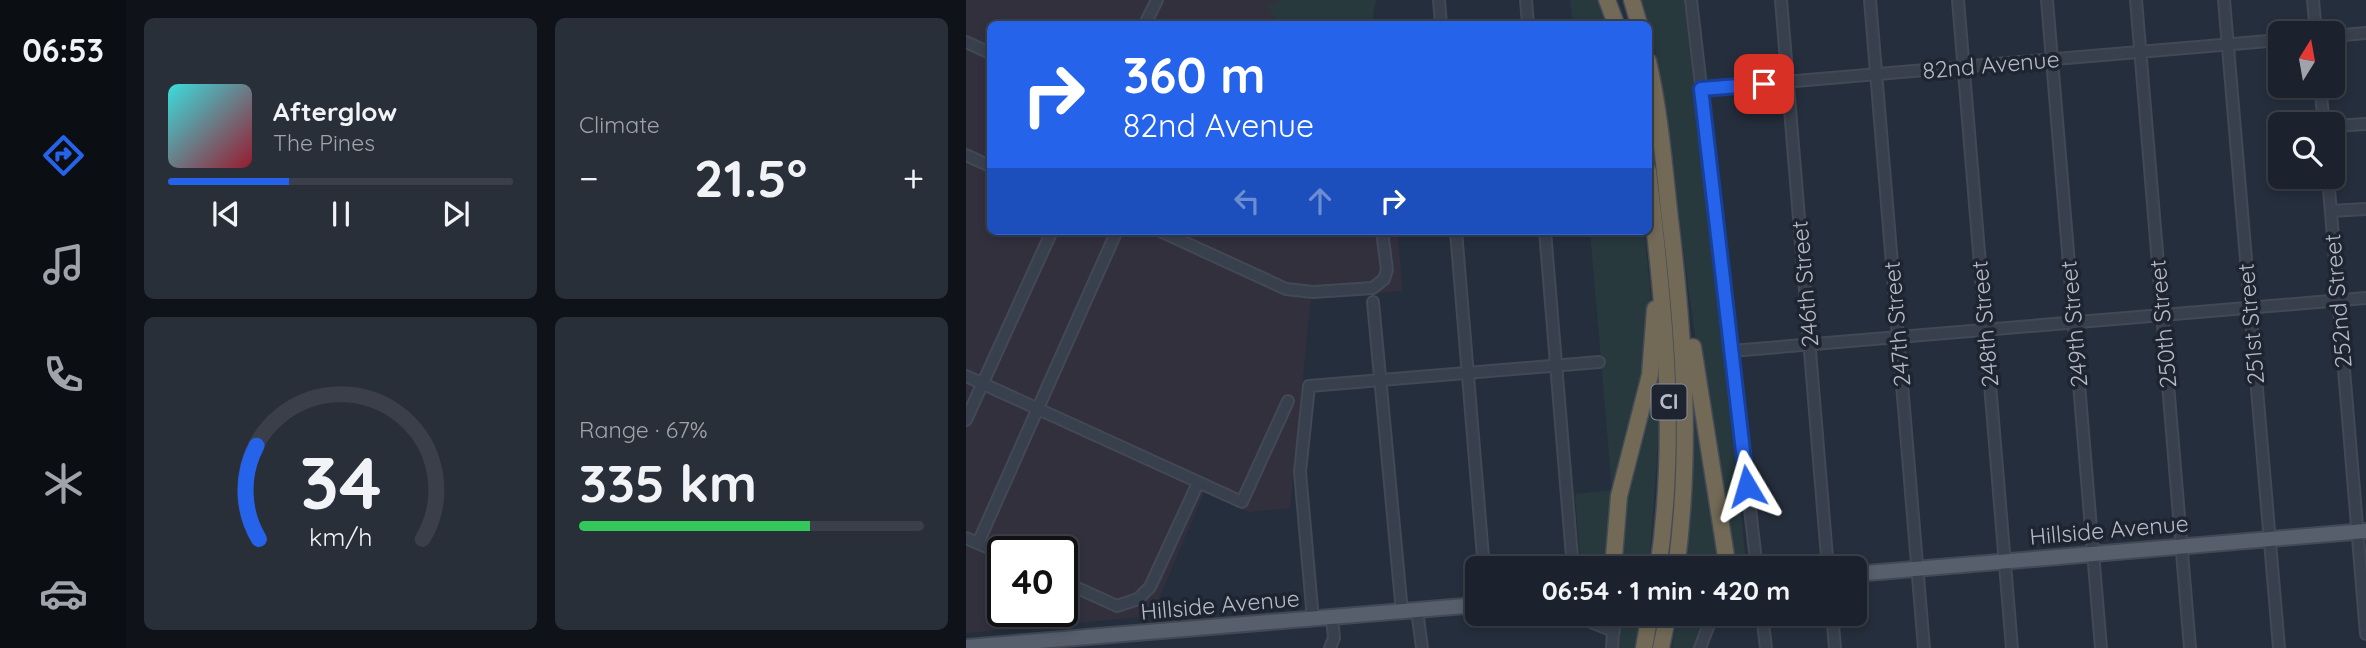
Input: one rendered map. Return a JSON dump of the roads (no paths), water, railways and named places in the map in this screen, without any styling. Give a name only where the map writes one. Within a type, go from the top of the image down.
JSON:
[{"type":"highway","points":[[1607,0],[1615,21]]},
{"type":"highway","points":[[1615,0],[1621,21]]},
{"type":"highway","points":[[1632,0],[1640,21]]},
{"type":"highway","points":[[1640,0],[1641,21]]},
{"type":"highway","name":"CI","points":[[1652,82],[1659,119],[1673,242],[1686,391],[1685,472],[1677,556]]},
{"type":"highway","name":"CI","points":[[1652,203],[1667,344],[1669,410],[1667,487],[1659,556]]},
{"type":"highway","points":[[1614,556],[1619,496],[1652,363],[1656,236]]},
{"type":"highway","points":[[1673,242],[1687,296],[1726,556]]},
{"type":"highway","points":[[1610,556],[1614,548]]},
{"type":"highway","points":[[1644,648],[1648,626]]},
{"type":"highway","points":[[1661,648],[1666,626]]},
{"type":"main road","name":"Hillside Avenue","points":[[1867,573],[2362,531]]},
{"type":"main road","name":"Hillside Avenue","points":[[966,647],[1465,606]]},
{"type":"street","points":[[1146,21],[1157,0]]},
{"type":"street","points":[[1439,0],[1441,21]]},
{"type":"street","points":[[1526,0],[1528,21]]},
{"type":"street","points":[[1691,0],[1755,556]]},
{"type":"street","name":"246th Street","points":[[1781,0],[1827,556]]},
{"type":"street","name":"247th Street","points":[[1870,0],[1924,648]]},
{"type":"street","name":"248th Street","points":[[1958,0],[2012,648]]},
{"type":"street","name":"249th Street","points":[[2047,0],[2101,648]]},
{"type":"street","name":"250th Street","points":[[2136,0],[2190,648]]},
{"type":"street","name":"251st Street","points":[[2224,0],[2278,648]]},
{"type":"street","points":[[2313,0],[2315,21]]},
{"type":"street","points":[[2345,35],[2366,33]]},
{"type":"street","name":"82nd Avenue","points":[[1701,89],[2268,41]]},
{"type":"street","points":[[966,42],[987,52]]},
{"type":"street","points":[[2345,125],[2366,124]]},
{"type":"street","points":[[966,155],[987,165]]},
{"type":"street","name":"252nd Street","points":[[2329,189],[2362,531],[2366,634]]},
{"type":"street","points":[[2331,211],[2366,209]]},
{"type":"street","points":[[966,420],[1050,235]]},
{"type":"street","points":[[978,543],[1115,235]]},
{"type":"street","points":[[1169,235],[1286,289],[1313,292],[1373,288],[1384,279],[1387,270],[1383,235]]},
{"type":"street","points":[[1456,235],[1483,556]]},
{"type":"street","points":[[1545,235],[1572,556]]},
{"type":"street","points":[[1731,351],[2366,298]]},
{"type":"street","points":[[1373,302],[1402,612]]},
{"type":"street","points":[[1313,619],[1300,472],[1309,386],[1599,362]]},
{"type":"street","points":[[966,376],[1242,502],[1288,401]]},
{"type":"street","points":[[1078,588],[1117,606],[1138,599],[1150,587],[1198,483]]},
{"type":"street","points":[[966,538],[987,547]]},
{"type":"street","points":[[1417,610],[1422,648]]},
{"type":"street","points":[[1329,646],[1332,618]]},
{"type":"street","points":[[1601,626],[1614,631]]},
{"type":"street","points":[[1612,648],[1614,626]]},
{"type":"street","points":[[1700,648],[1708,626]]},
{"type":"street","points":[[1763,626],[1766,648]]},
{"type":"street","points":[[1833,626],[1835,648]]}]
